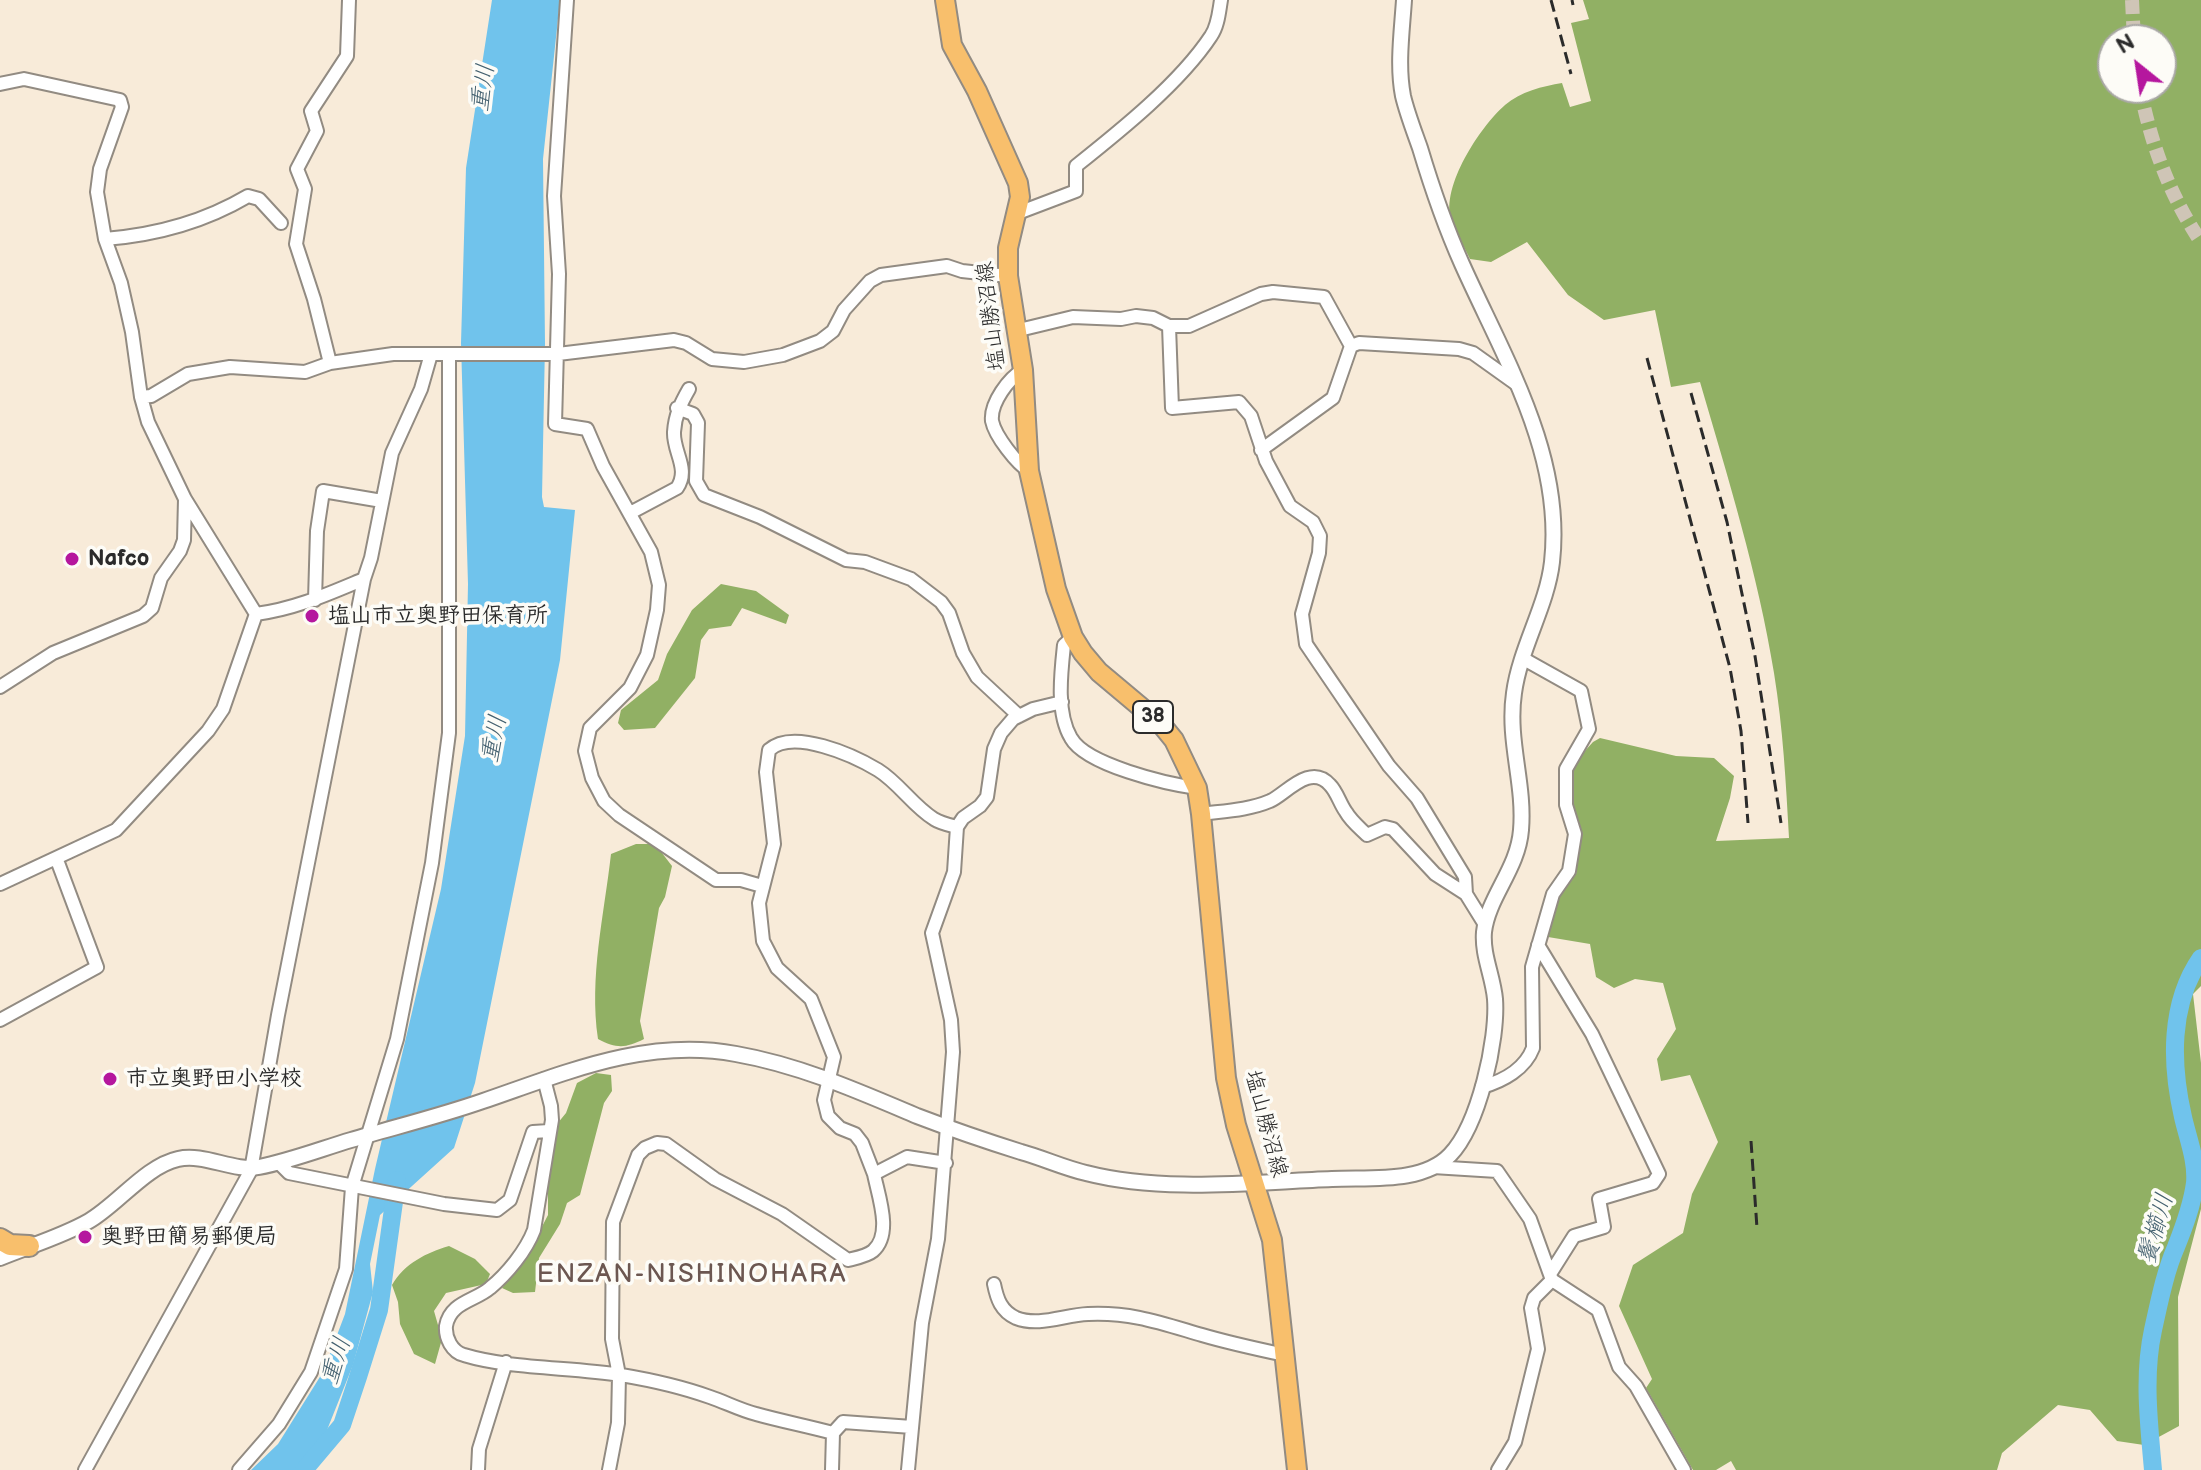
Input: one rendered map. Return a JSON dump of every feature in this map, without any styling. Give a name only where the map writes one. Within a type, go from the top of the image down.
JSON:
[{"type":"highway","points":[[0,1239],[10,1245],[29,1246]]},
{"type":"main road","name":"塩山勝沼線","points":[[945,0],[952,45],[977,91],[1018,183],[1020,197],[1008,248],[1008,276],[1019,330],[1029,471],[1056,589],[1073,637],[1099,672],[1168,732],[1197,788],[1226,1078],[1236,1125],[1272,1240],[1297,1470]]},
{"type":"street","points":[[330,363],[296,244],[305,189],[297,169],[317,131],[311,111],[347,56],[349,0]]},
{"type":"street","points":[[567,0],[554,196],[559,274],[555,424],[587,429],[603,466],[651,552],[659,585],[647,655],[630,688],[590,728],[585,751],[592,778],[604,801],[619,815],[716,880],[741,880],[762,886]]},
{"type":"street","points":[[1018,213],[1076,191],[1076,166],[1115,135],[1189,63],[1212,35],[1221,0]]},
{"type":"street","points":[[0,1258],[90,1221],[159,1167],[175,1159],[189,1158],[251,1170],[480,1102],[579,1067],[657,1051],[694,1049],[729,1052],[784,1064],[949,1128],[1089,1174],[1175,1185],[1256,1185],[1398,1176],[1433,1167],[1448,1157],[1459,1142],[1482,1087],[1493,1034],[1496,1005],[1483,942],[1484,923],[1513,866],[1522,826],[1512,737],[1515,685],[1548,583],[1553,558],[1552,523],[1550,481],[1538,435],[1441,214],[1403,96],[1400,72],[1404,0]]},
{"type":"street","points":[[0,84],[24,79],[120,100],[122,107],[100,169],[97,192],[105,239],[121,283],[129,320],[141,397],[148,422],[185,499],[256,614]]},
{"type":"street","points":[[105,239],[146,236],[221,212],[248,196],[259,199],[281,223]]},
{"type":"street","points":[[141,397],[151,396],[188,374],[216,369],[246,366],[305,372],[330,363],[393,354],[558,354],[674,340],[686,343],[712,359],[744,362],[783,355],[820,341],[833,331],[844,310],[870,281],[881,275],[947,266],[962,271],[1008,276]]},
{"type":"street","points":[[1019,330],[1073,317],[1121,319],[1136,316],[1153,318],[1169,326],[1189,326],[1261,294],[1273,292],[1324,297],[1351,346],[1333,398],[1261,450]]},
{"type":"street","points":[[1169,326],[1172,408],[1239,402],[1251,416],[1261,450],[1290,506],[1313,522],[1320,536],[1319,553],[1302,614],[1306,644],[1389,766],[1417,798],[1465,877],[1466,894]]},
{"type":"street","points":[[1351,346],[1359,343],[1459,349],[1473,353],[1515,383]]},
{"type":"street","points":[[85,1470],[251,1170],[278,1015],[364,579],[392,453],[421,389],[431,354]]},
{"type":"street","points":[[239,1470],[279,1424],[311,1372],[346,1269],[354,1187],[400,1025],[432,863],[449,733],[449,354]]},
{"type":"street","points":[[1023,370],[1011,377],[992,419],[1018,464],[1029,471]]},
{"type":"street","points":[[630,513],[677,488],[681,481],[683,472],[674,435],[677,408],[689,389]]},
{"type":"street","points":[[677,408],[693,414],[698,423],[696,481],[704,495],[760,517],[846,560],[865,562],[911,579],[941,602],[949,613],[963,653],[977,677],[1019,716]]},
{"type":"street","points":[[315,600],[317,531],[323,491],[382,501]]},
{"type":"street","points":[[0,687],[53,653],[143,616],[152,608],[161,578],[184,540],[185,499]]},
{"type":"street","points":[[256,614],[281,611],[315,600],[364,579]]},
{"type":"street","points":[[0,884],[116,830],[208,731],[223,709],[256,614]]},
{"type":"street","points":[[1073,637],[1064,645],[1062,702],[1072,741],[1085,753],[1157,782],[1197,788]]},
{"type":"street","points":[[1482,1087],[1500,1081],[1530,1056],[1533,1048],[1532,967],[1553,894],[1569,871],[1575,834],[1566,805],[1566,769],[1589,729],[1581,691],[1522,658]]},
{"type":"street","points":[[908,1470],[922,1323],[938,1239],[953,1052],[951,1020],[932,933],[954,872],[957,827],[987,797],[994,749],[1001,733],[1019,716],[1062,702]]},
{"type":"street","points":[[609,1470],[618,1423],[619,1375],[612,1339],[613,1222],[638,1155],[645,1148],[657,1143],[674,1148],[715,1179],[782,1214],[848,1260],[871,1253],[881,1242],[883,1216],[874,1174],[862,1143],[855,1134],[840,1128],[828,1116],[824,1100],[834,1057],[811,999],[777,968],[763,941],[759,903],[774,844],[767,758],[769,750],[786,741],[843,754],[879,771],[935,820],[957,827]]},
{"type":"street","points":[[1201,814],[1273,800],[1301,780],[1321,778],[1330,784],[1347,814],[1367,835],[1385,827],[1393,829],[1435,874],[1466,894],[1484,923]]},
{"type":"street","points":[[0,1020],[97,967],[57,860]]},
{"type":"street","points":[[1498,1470],[1515,1442],[1538,1349],[1531,1308],[1534,1298],[1551,1277],[1574,1236],[1604,1227],[1599,1199],[1653,1183],[1659,1174],[1592,1034],[1538,945]]},
{"type":"street","points":[[544,1079],[551,1106],[534,1230],[529,1244],[489,1289],[458,1305],[450,1317],[446,1327],[447,1338],[460,1355],[619,1375],[708,1396],[753,1414],[833,1433]]},
{"type":"street","points":[[278,1162],[289,1173],[444,1204],[497,1210],[510,1200],[533,1132],[549,1131]]},
{"type":"street","points":[[874,1174],[907,1157],[946,1163]]},
{"type":"street","points":[[1433,1167],[1497,1171],[1530,1219],[1551,1277],[1598,1310],[1619,1367],[1636,1386],[1684,1470]]},
{"type":"street","points":[[994,1284],[998,1302],[1007,1313],[1018,1319],[1033,1322],[1087,1314],[1145,1317],[1285,1355]]},
{"type":"street","points":[[478,1470],[479,1449],[506,1362]]},
{"type":"street","points":[[832,1470],[833,1433],[843,1422],[912,1427]]},
{"type":"green space","points":[[1583,0],[2201,0],[2201,986],[2193,994],[2201,1063],[2201,1209],[2178,1297],[2179,1426],[2144,1445],[2117,1441],[2090,1410],[2058,1405],[2002,1453],[1997,1470],[1736,1470],[1731,1461],[1716,1470],[1693,1470],[1646,1388],[1652,1379],[1619,1306],[1633,1265],[1683,1233],[1692,1194],[1718,1142],[1690,1075],[1661,1081],[1657,1059],[1676,1029],[1663,983],[1635,979],[1614,988],[1596,977],[1590,944],[1548,937],[1556,902],[1576,874],[1580,826],[1569,804],[1573,764],[1600,738],[1676,756],[1714,758],[1734,776],[1716,841],[1789,838],[1780,714],[1760,599],[1700,382],[1671,387],[1655,310],[1604,320],[1568,295],[1527,242],[1491,262],[1470,259],[1451,220],[1449,206],[1457,174],[1474,142],[1505,105],[1532,90],[1562,83],[1570,107],[1591,101],[1571,23],[1589,19]]},
{"type":"green space","points":[[721,584],[756,591],[789,615],[786,624],[742,608],[731,626],[709,629],[701,640],[695,678],[655,728],[624,730],[618,723],[621,710],[658,680],[667,654],[692,610]]},
{"type":"green space","points":[[636,844],[655,844],[672,866],[665,897],[659,908],[640,1021],[644,1039],[627,1046],[616,1046],[598,1039],[595,993],[598,946],[611,854]]},
{"type":"green space","points":[[596,1073],[611,1075],[612,1091],[604,1103],[580,1195],[567,1203],[560,1224],[539,1258],[535,1292],[513,1293],[502,1288],[530,1250],[548,1215],[548,1180],[557,1124],[566,1113],[577,1083]]},
{"type":"green space","points":[[449,1246],[475,1259],[490,1274],[486,1284],[446,1293],[434,1311],[442,1339],[435,1364],[414,1354],[400,1324],[398,1302],[392,1285],[417,1260]]},
{"type":"water","points":[[492,0],[560,0],[543,159],[545,344],[542,497],[544,507],[575,510],[560,660],[475,1083],[454,1148],[380,1215],[370,1264],[373,1292],[353,1365],[311,1470],[251,1470],[278,1444],[323,1372],[345,1314],[375,1169],[441,889],[465,736],[468,584],[461,343],[466,168]]},
{"type":"waterway","name":"鬢櫛川","points":[[2153,1470],[2148,1400],[2150,1347],[2165,1277],[2187,1216],[2195,1183],[2193,1158],[2176,1077],[2176,1035],[2183,995],[2201,958]]},
{"type":"waterway","name":"重川","points":[[304,1470],[342,1425],[358,1377],[379,1310],[397,1180]]},
{"type":"tunnel","points":[[2132,0],[2133,24]]},
{"type":"tunnel","points":[[2144,104],[2163,168],[2201,242]]},
{"type":"railway","points":[[1551,0],[1571,74]]},
{"type":"railway","points":[[1572,0],[1573,5]]},
{"type":"railway","points":[[1647,358],[1730,668],[1741,731],[1748,823]]},
{"type":"railway","points":[[1691,393],[1727,522],[1755,656],[1781,823]]},
{"type":"railway","points":[[1751,1141],[1757,1228]]},
{"type":"place","name":"Nafco","points":[[72,559]]},
{"type":"place","name":"塩山市立奥野田保育所","points":[[312,616]]},
{"type":"place","name":"市立奥野田小学校","points":[[110,1079]]},
{"type":"place","name":"奥野田簡易郵便局","points":[[85,1237]]},
{"type":"district","name":"ENZAN-NISHINOHARA","points":[[692,1275]]}]
